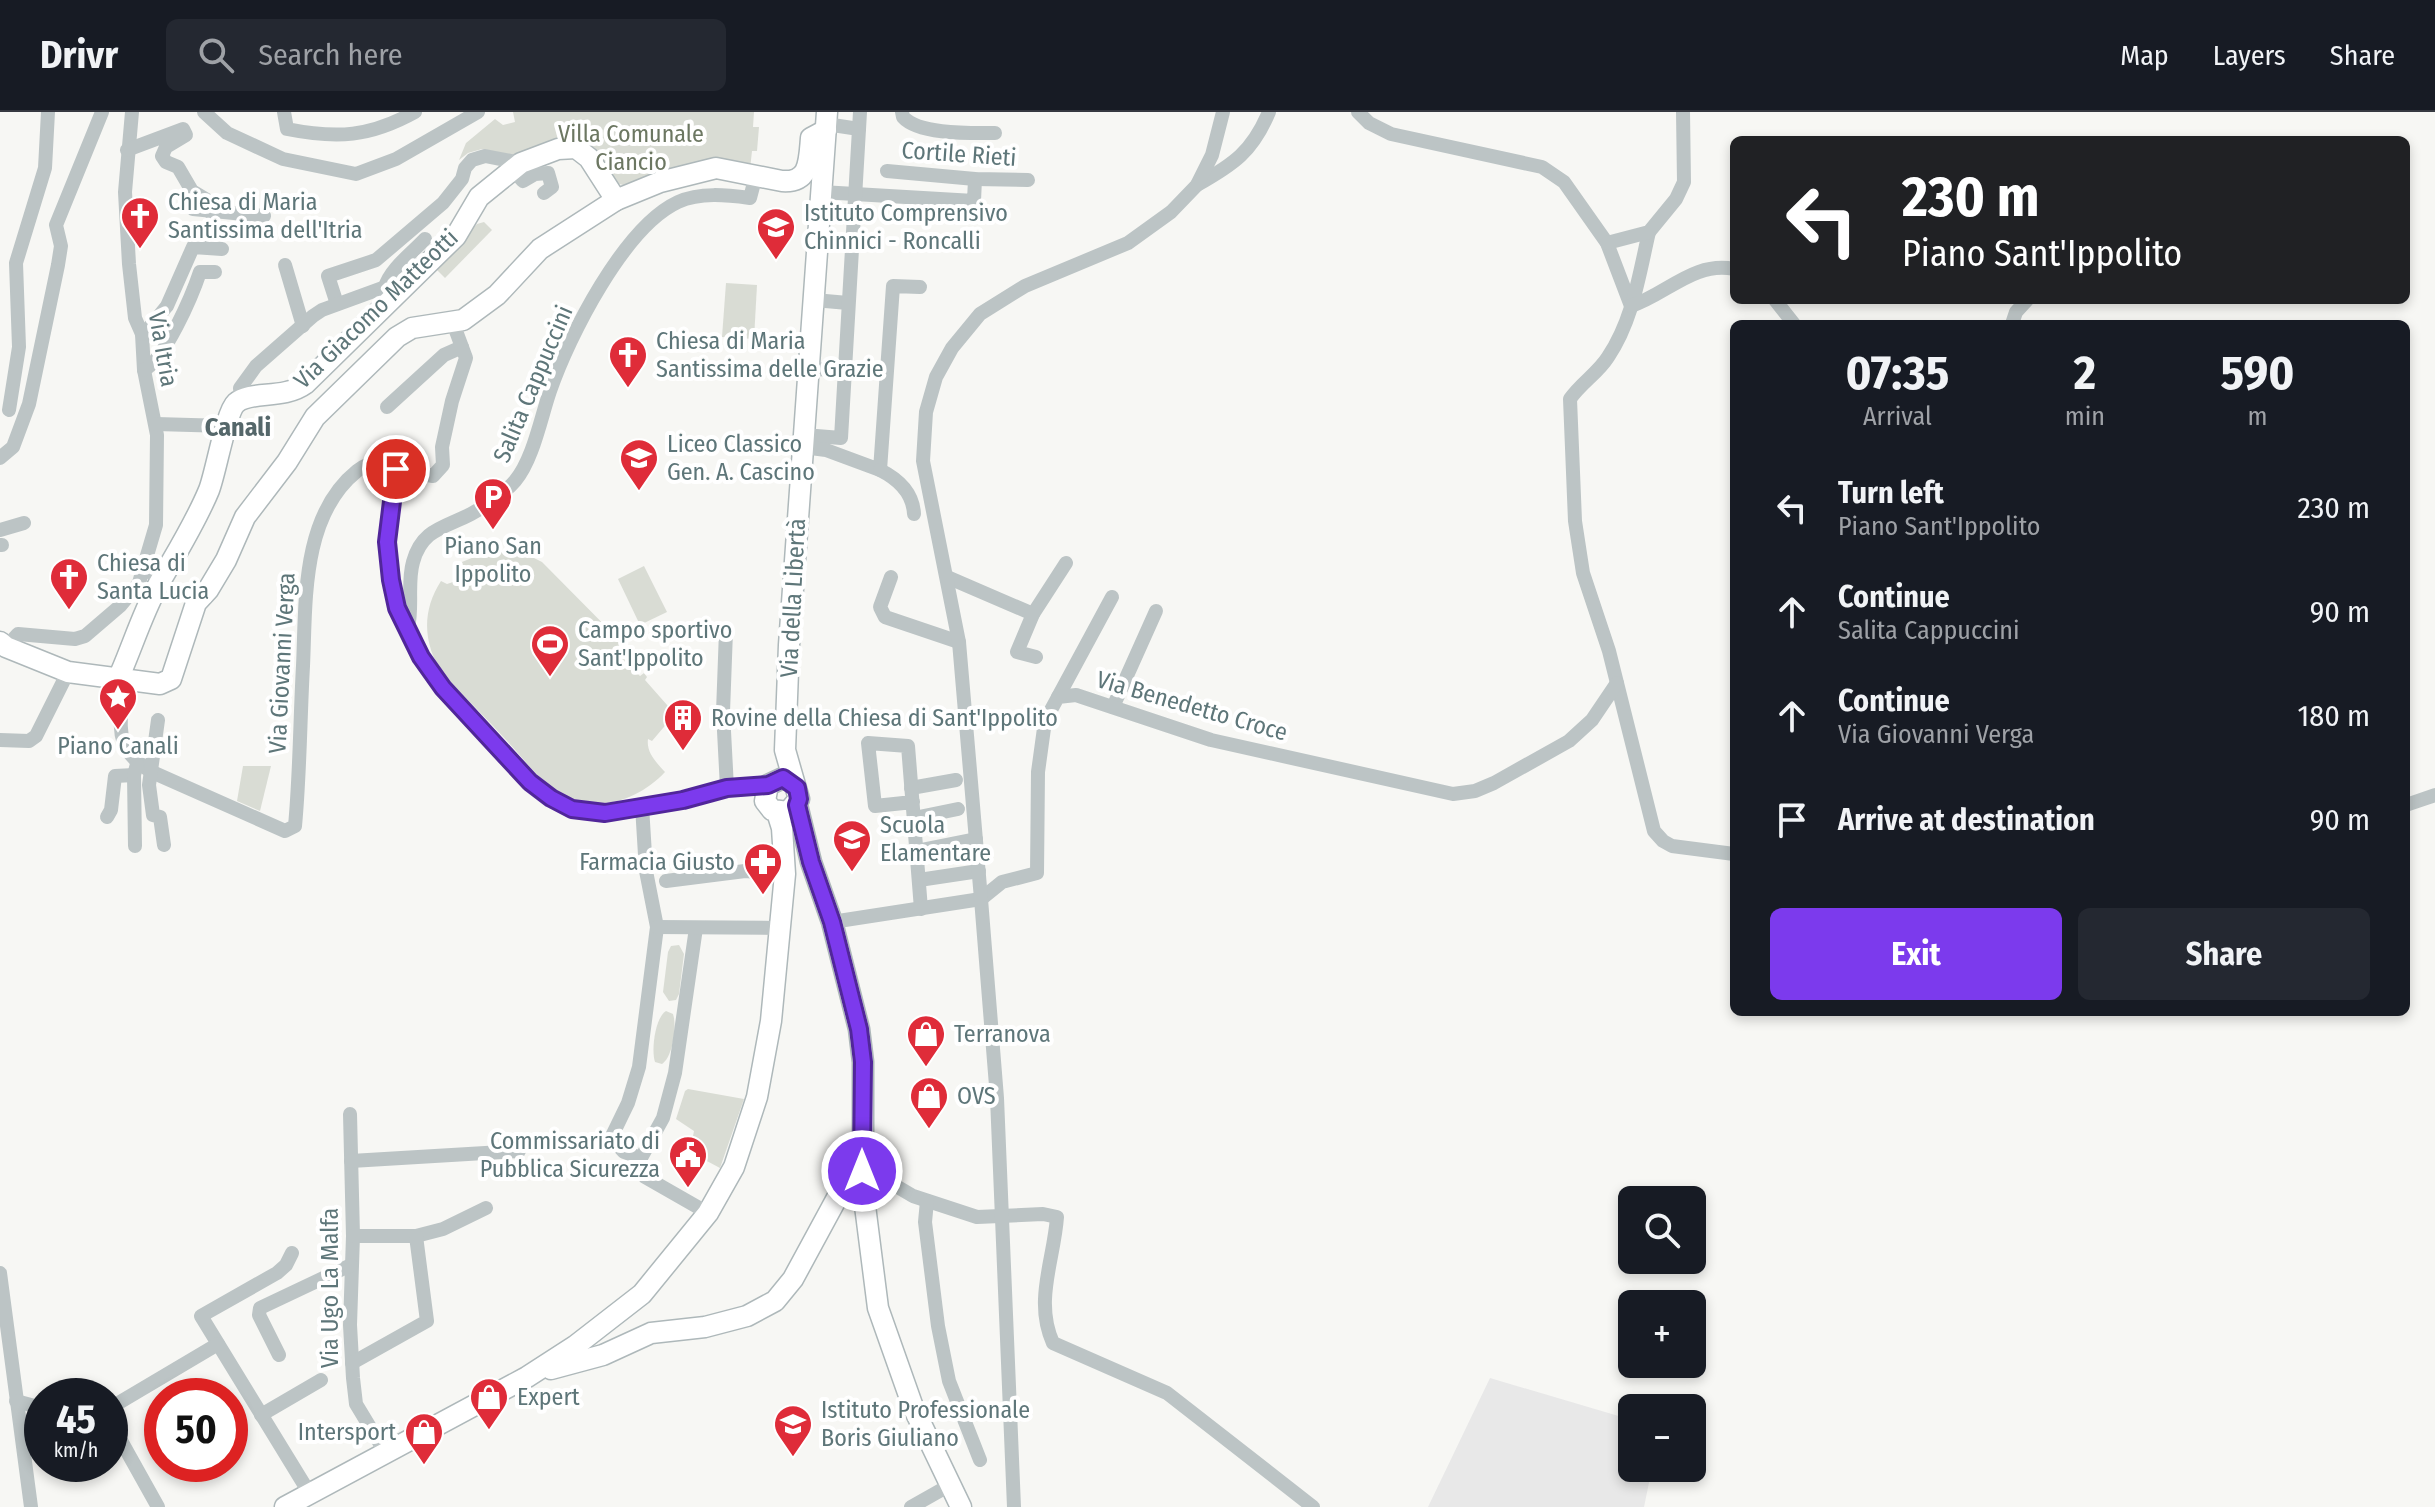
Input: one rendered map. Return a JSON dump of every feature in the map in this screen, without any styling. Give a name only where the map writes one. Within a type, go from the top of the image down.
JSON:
[{"type":"main road","points":[[3,644],[68,672],[160,684],[171,679],[196,603],[208,590],[226,560],[245,517],[287,462],[315,417],[397,337],[412,328],[463,320],[497,295],[540,249],[616,200],[660,182],[707,169],[724,168],[793,182],[808,170],[811,138],[830,121]]},
{"type":"main road","name":"Via della Libertà","points":[[575,1354],[642,1294],[708,1213],[734,1167],[757,1097],[771,1021],[785,874],[776,792],[785,750],[808,369],[821,192],[830,121]]},
{"type":"main road","name":"Via Giacomo Matteotti","points":[[241,400],[295,391],[390,292],[456,236],[479,197],[517,166],[558,149],[576,148],[589,158],[616,200]]},
{"type":"main road","points":[[122,680],[122,670],[163,578],[209,489],[230,412],[241,400]]},
{"type":"main road","points":[[776,792],[788,812],[797,805],[811,862],[832,922],[859,1029],[863,1062],[863,1190],[878,1308],[913,1407],[961,1507]]},
{"type":"main road","points":[[285,1507],[575,1354],[603,1355],[651,1333],[705,1327],[747,1316],[775,1301],[793,1279],[862,1152]]},
{"type":"main road","points":[[838,1196],[863,1190]]},
{"type":"main road","points":[[642,1294],[638,1317],[651,1333]]},
{"type":"street","points":[[9,410],[19,347],[16,263],[45,168],[48,112]]},
{"type":"street","points":[[0,458],[13,447],[24,417],[58,265],[61,246],[56,225],[102,112]]},
{"type":"street","name":"Via Itria","points":[[3,644],[18,634],[75,639],[85,636],[120,606],[139,583],[156,525],[156,424],[144,370],[142,334],[135,318],[129,264],[125,192],[132,112]]},
{"type":"street","points":[[204,112],[227,133],[283,159],[356,174],[396,159],[478,112]]},
{"type":"street","points":[[284,112],[287,129],[313,135],[347,136],[394,123],[415,112]]},
{"type":"street","points":[[902,112],[912,125],[957,132],[995,133]]},
{"type":"street","points":[[1197,185],[1212,155],[1223,112]]},
{"type":"street","points":[[1014,1507],[997,1098],[979,871],[959,642],[923,461],[923,433],[936,377],[952,348],[980,314],[1025,286],[1128,243],[1171,212],[1197,185],[1237,160],[1258,139],[1269,112]]},
{"type":"street","points":[[1358,112],[1369,123],[1391,134],[1542,167],[1564,182],[1607,243],[1631,306]]},
{"type":"street","points":[[1683,112],[1684,182],[1669,211],[1649,232],[1631,306],[1618,341],[1606,361],[1578,386],[1570,399],[1575,521],[1583,573],[1609,651],[1654,831],[1672,846],[1730,853]]},
{"type":"street","points":[[803,441],[841,438],[853,226],[858,194],[860,118],[830,121]]},
{"type":"street","points":[[127,150],[183,129],[186,135],[166,147],[162,156],[166,162],[178,167],[192,191],[207,200],[210,212]]},
{"type":"street","points":[[1212,155],[1222,160],[1237,160]]},
{"type":"street","points":[[337,304],[328,276],[376,260],[433,213],[462,179],[468,163],[477,157],[485,156],[517,166],[523,181],[535,174],[548,173],[552,187],[544,193]]},
{"type":"street","name":"Cortile Rieti","points":[[887,171],[1028,180]]},
{"type":"street","name":"Salita Cappuccini","points":[[408,628],[412,611],[413,563],[421,542],[442,525],[472,514],[514,482],[526,461],[552,386],[575,336],[605,278],[625,251],[663,211],[679,201],[715,195],[750,198],[756,175]]},
{"type":"street","points":[[821,192],[974,201],[975,179]]},
{"type":"street","points":[[193,209],[264,216]]},
{"type":"street","points":[[1607,243],[1649,232]]},
{"type":"street","points":[[241,400],[240,388],[256,366],[322,310],[390,292],[386,280],[425,239]]},
{"type":"street","points":[[142,334],[167,306],[193,247],[222,249]]},
{"type":"street","points":[[144,370],[156,359],[207,272],[184,264]]},
{"type":"street","points":[[285,265],[303,326]]},
{"type":"street","points":[[1631,306],[1648,301],[1689,275],[1707,268],[1730,269]]},
{"type":"street","points":[[880,470],[893,286],[920,287]]},
{"type":"street","points":[[814,300],[848,303]]},
{"type":"street","points":[[1778,304],[1791,320]]},
{"type":"street","points":[[457,321],[456,331],[466,358],[452,401],[442,447],[441,470],[428,477],[396,469],[387,542],[393,594],[421,657],[443,688],[530,782],[572,809],[605,813],[683,800],[731,788],[776,792]]},
{"type":"street","points":[[387,407],[444,355],[462,347]]},
{"type":"street","points":[[808,369],[845,370]]},
{"type":"street","points":[[156,424],[226,426]]},
{"type":"street","points":[[803,441],[880,470],[905,489],[914,504],[914,514]]},
{"type":"street","name":"Via Giovanni Verga","points":[[152,772],[285,831],[295,826],[305,596],[311,554],[329,508],[351,476],[367,464],[379,461],[396,469]]},
{"type":"street","points":[[1,540],[24,523]]},
{"type":"street","points":[[1036,657],[1017,652],[1033,614],[1066,563]]},
{"type":"street","points":[[143,569],[163,578]]},
{"type":"street","points":[[891,577],[880,607],[885,617],[959,642]]},
{"type":"street","points":[[947,577],[1033,614]]},
{"type":"street","points":[[1058,697],[1112,597]]},
{"type":"street","points":[[1113,707],[1156,611]]},
{"type":"street","points":[[726,631],[723,712],[731,788]]},
{"type":"street","points":[[0,740],[29,741],[36,736],[68,672]]},
{"type":"street","points":[[122,680],[120,731],[136,769],[135,846]]},
{"type":"street","name":"Via Benedetto Croce","points":[[832,922],[981,899],[1002,882],[1037,873],[1038,772],[1045,721],[1058,697],[1076,695],[1211,740],[1453,794],[1485,787],[1569,741],[1592,720],[1617,683]]},
{"type":"street","points":[[158,720],[149,785],[153,815],[160,817],[164,845]]},
{"type":"street","points":[[921,909],[916,851],[914,818],[912,795],[908,746],[868,743],[875,806],[912,795],[956,780]]},
{"type":"street","points":[[107,817],[111,810],[115,776],[136,769],[152,772]]},
{"type":"street","points":[[2410,804],[2435,795]]},
{"type":"street","points":[[641,1158],[624,1152],[611,1138],[628,1103],[639,1067],[657,927],[646,871],[642,806]]},
{"type":"street","points":[[914,818],[958,809]]},
{"type":"street","points":[[916,851],[976,839]]},
{"type":"street","points":[[919,880],[979,871]]},
{"type":"street","points":[[666,881],[735,872],[785,874]]},
{"type":"street","points":[[657,927],[780,928]]},
{"type":"street","points":[[696,928],[675,1073],[663,1118],[638,1167],[645,1177],[708,1213]]},
{"type":"street","name":"Via Ugo La Malfa","points":[[350,1114],[353,1236],[350,1325],[356,1404],[385,1452]]},
{"type":"street","points":[[351,1161],[519,1151]]},
{"type":"street","points":[[862,1152],[875,1173],[927,1201],[977,1217],[1043,1214],[1057,1217],[1055,1245],[1043,1295],[1045,1327],[1053,1343],[1167,1393],[1313,1507]]},
{"type":"street","points":[[863,1190],[896,1186]]},
{"type":"street","points":[[927,1201],[925,1222],[929,1261],[944,1361],[962,1421],[980,1460]]},
{"type":"street","points":[[353,1236],[416,1236],[443,1229],[486,1208]]},
{"type":"street","points":[[352,1363],[427,1321],[416,1236]]},
{"type":"street","points":[[292,1253],[277,1273],[201,1316],[310,1494]]},
{"type":"street","points":[[279,1355],[259,1315],[260,1308],[351,1265]]},
{"type":"street","points":[[0,1273],[3,1325],[31,1507]]},
{"type":"street","points":[[277,1273],[288,1293]]},
{"type":"street","points":[[128,1397],[218,1344]]},
{"type":"street","points":[[261,1415],[321,1380]]},
{"type":"street","points":[[16,1401],[24,1403]]},
{"type":"street","points":[[128,1453],[158,1507]]},
{"type":"street","points":[[911,1507],[950,1485]]},
{"type":"shaded area","points":[[1490,1378],[1618,1416],[1618,1482],[1649,1482],[1644,1507],[1428,1507]]},
{"type":"green space","name":"Villa Comunale Ciancio","points":[[513,112],[754,112],[753,127],[759,127],[757,151],[752,151],[750,169],[623,185],[612,182],[591,149],[518,156],[482,149],[468,153],[459,160],[466,143],[495,119],[503,125],[515,122]]},
{"type":"green space","points":[[484,222],[492,230],[445,278],[434,267],[477,224]]},
{"type":"green space","points":[[726,283],[757,285],[754,339],[722,337]]},
{"type":"green space","name":"Campo sportivo Sant'Ippolito","points":[[489,551],[524,553],[542,562],[640,661],[633,669],[640,676],[644,673],[647,677],[645,680],[675,714],[652,741],[648,739],[650,753],[665,772],[643,790],[630,797],[602,803],[574,800],[560,793],[539,776],[444,676],[429,640],[430,605],[441,581],[447,584],[456,581],[460,572],[457,564]]},
{"type":"green space","points":[[644,566],[667,612],[640,625],[618,579]]},
{"type":"green space","points":[[243,766],[271,766],[260,811],[237,801]]},
{"type":"green space","points":[[679,945],[684,954],[679,994],[676,1000],[669,1001],[663,992],[668,952],[671,946]]},
{"type":"green space","points":[[666,1011],[673,1014],[674,1033],[669,1055],[662,1064],[655,1062],[654,1042],[659,1020]]},
{"type":"green space","points":[[688,1089],[744,1099],[720,1168],[690,1152],[694,1131],[676,1119]]},
{"type":"place","name":"Chiesa di Maria Santissima dell'Itria","points":[[140,250]]},
{"type":"place","name":"Istituto Comprensivo Chinnici - Roncalli","points":[[776,261]]},
{"type":"place","name":"Chiesa di Maria Santissima delle Grazie","points":[[628,389]]},
{"type":"place","name":"Liceo Classico Gen. A. Cascino","points":[[639,492]]},
{"type":"place","name":"Piano San Ippolito","points":[[493,531]]},
{"type":"place","name":"Chiesa di Santa Lucia","points":[[69,611]]},
{"type":"place","name":"Campo sportivo Sant'Ippolito","points":[[550,678]]},
{"type":"place","name":"Piano Canali","points":[[118,731]]},
{"type":"place","name":"Rovine della Chiesa di Sant'Ippolito","points":[[683,752]]},
{"type":"place","name":"Scuola Elamentare","points":[[852,873]]},
{"type":"place","name":"Farmacia Giusto","points":[[763,896]]},
{"type":"place","name":"Terranova","points":[[926,1068]]},
{"type":"place","name":"OVS","points":[[929,1130]]},
{"type":"place","name":"Commissariato di Pubblica Sicurezza","points":[[688,1189]]},
{"type":"place","name":"Expert","points":[[489,1431]]},
{"type":"place","name":"Istituto Professionale Boris Giuliano","points":[[793,1458]]},
{"type":"place","name":"Intersport","points":[[424,1466]]},
{"type":"district","name":"Canali","points":[[238,427]]},
{"type":"route","points":[[396,469],[387,542],[397,608],[421,657],[443,688],[530,782],[572,809],[605,813],[683,800],[727,788],[768,785],[783,778],[794,783],[799,793],[797,805],[811,862],[832,922],[859,1029],[863,1062],[862,1171]]}]
